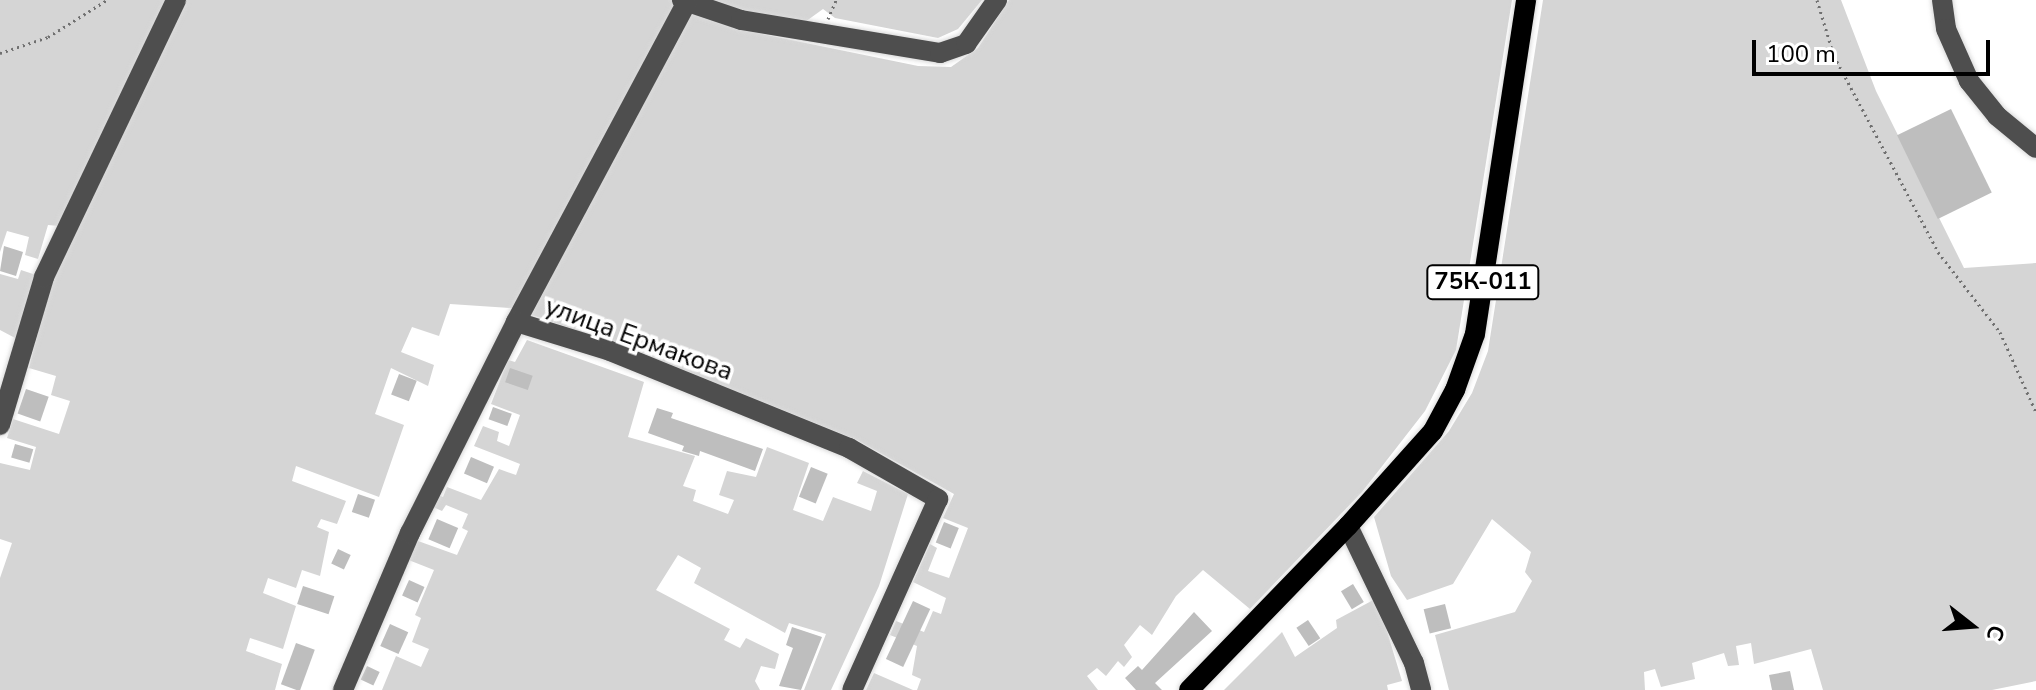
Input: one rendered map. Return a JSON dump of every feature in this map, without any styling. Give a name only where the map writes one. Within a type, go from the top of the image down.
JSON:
[{"type":"main road","name":"75К-011","points":[[1189,690],[1348,526],[1433,431],[1455,390],[1475,334],[1526,0]]},
{"type":"street","points":[[0,425],[44,277],[88,176],[176,0]]},
{"type":"street","points":[[516,322],[684,1],[741,20],[940,53],[966,44],[997,0]]},
{"type":"street","points":[[1942,0],[1946,29],[1969,81],[1997,116],[2036,148]]},
{"type":"street","name":"улица Ермакова","points":[[343,690],[410,533],[516,322],[610,351],[849,448],[938,499],[852,690]]},
{"type":"street","points":[[1348,526],[1414,663],[1421,690]]},
{"type":"path","points":[[0,53],[48,37],[107,0]]},
{"type":"path","points":[[1817,0],[1834,56],[1938,252],[2000,332],[2036,412]]},
{"type":"shaded area","points":[[0,0],[982,0],[958,29],[938,38],[835,18],[823,9],[805,22],[741,13],[733,28],[918,66],[951,67],[978,48],[1009,0],[1512,0],[1456,350],[1425,411],[1362,492],[1250,609],[1203,570],[1176,596],[1152,635],[1140,625],[1124,645],[1132,657],[1124,667],[1118,661],[1106,676],[1097,668],[1087,676],[1098,690],[917,690],[921,679],[912,675],[917,646],[890,635],[896,621],[924,632],[933,611],[941,614],[946,598],[913,582],[930,544],[937,548],[928,571],[949,578],[968,528],[943,518],[954,494],[857,440],[627,347],[511,308],[450,304],[439,336],[412,327],[401,352],[434,365],[428,386],[391,368],[375,414],[404,425],[379,497],[296,466],[292,481],[346,501],[337,524],[321,519],[317,527],[329,532],[320,576],[302,570],[296,588],[268,578],[263,593],[296,606],[283,649],[250,638],[246,651],[282,664],[275,690],[0,690],[0,578],[12,543],[0,539],[0,463],[30,470],[36,447],[7,438],[13,419],[59,434],[70,401],[51,395],[56,376],[29,368],[51,281],[59,226],[48,225],[38,259],[25,255],[29,237],[7,231],[0,252]]},
{"type":"shaded area","points":[[1543,0],[1841,0],[1876,91],[1964,268],[2036,263],[2036,681],[1992,690],[1823,690],[1811,649],[1754,664],[1751,643],[1736,646],[1739,665],[1728,666],[1724,653],[1692,663],[1695,679],[1661,687],[1655,669],[1644,672],[1645,690],[1449,690],[1435,635],[1515,612],[1532,581],[1525,572],[1531,552],[1492,519],[1453,584],[1407,600],[1391,576],[1374,517],[1449,431],[1472,393],[1488,351]]},
{"type":"shaded area","points":[[21,270],[36,275],[17,339],[0,330],[0,274],[18,279]]},
{"type":"shaded area","points":[[527,340],[644,382],[628,437],[695,456],[683,486],[696,490],[693,501],[728,514],[734,500],[719,495],[727,471],[756,477],[767,447],[809,463],[793,510],[823,521],[833,497],[871,511],[877,491],[857,483],[863,471],[908,494],[879,586],[831,690],[804,690],[826,634],[789,623],[785,633],[694,583],[701,568],[678,555],[656,590],[730,629],[724,640],[740,648],[746,638],[779,654],[775,669],[761,666],[755,681],[760,690],[382,690],[396,656],[421,667],[429,649],[412,642],[421,618],[415,615],[434,570],[406,559],[418,541],[457,555],[468,531],[462,528],[468,514],[446,505],[442,511],[433,507],[438,495],[443,497],[447,487],[481,500],[499,469],[516,475],[520,464],[474,446],[483,426],[499,432],[497,441],[509,446],[520,415],[491,404],[508,360],[515,362]]},
{"type":"shaded area","points":[[1377,598],[1402,681],[1387,685],[1388,690],[1224,690],[1282,632],[1295,657],[1337,628],[1336,620]]},
{"type":"shaded area","points":[[874,673],[913,690],[866,690]]},
{"type":"building","points":[[1951,109],[1992,193],[1938,219],[1897,135]]},
{"type":"building","points":[[4,246],[23,252],[16,276],[0,271]]},
{"type":"building","points":[[510,368],[533,376],[528,390],[505,382]]},
{"type":"building","points":[[399,374],[417,381],[409,401],[391,395]]},
{"type":"building","points":[[26,389],[49,397],[40,421],[18,414]]},
{"type":"building","points":[[493,407],[512,414],[507,426],[489,419]]},
{"type":"building","points":[[657,408],[673,413],[671,418],[763,449],[755,471],[700,451],[699,456],[682,451],[684,446],[648,433]]},
{"type":"building","points":[[15,444],[33,449],[29,463],[11,457]]},
{"type":"building","points":[[471,457],[494,467],[487,483],[464,474]]},
{"type":"building","points":[[811,467],[828,474],[816,503],[799,497]]},
{"type":"building","points":[[358,494],[375,500],[369,518],[352,512]]},
{"type":"building","points":[[437,519],[458,528],[450,548],[428,539]]},
{"type":"building","points":[[944,522],[959,528],[951,548],[936,542]]},
{"type":"building","points":[[338,549],[351,555],[344,569],[331,564]]},
{"type":"building","points":[[409,580],[425,587],[418,602],[402,596]]},
{"type":"building","points":[[1353,584],[1364,602],[1352,609],[1341,591]]},
{"type":"building","points":[[303,586],[334,596],[329,614],[297,604]]},
{"type":"building","points":[[913,601],[930,609],[903,667],[886,659]]},
{"type":"building","points":[[1445,604],[1451,628],[1430,634],[1424,609]]},
{"type":"building","points":[[1194,612],[1212,631],[1155,683],[1162,690],[1136,690],[1125,678],[1138,666],[1142,670]]},
{"type":"building","points":[[1308,620],[1320,638],[1309,646],[1296,628]]},
{"type":"building","points":[[390,624],[408,632],[399,654],[380,646]]},
{"type":"building","points":[[792,627],[822,637],[801,690],[779,686],[793,648],[786,645]]},
{"type":"building","points":[[296,643],[315,650],[300,690],[281,684]]},
{"type":"building","points":[[367,666],[380,672],[373,686],[361,680]]},
{"type":"building","points":[[1790,671],[1794,690],[1772,690],[1769,675]]}]
